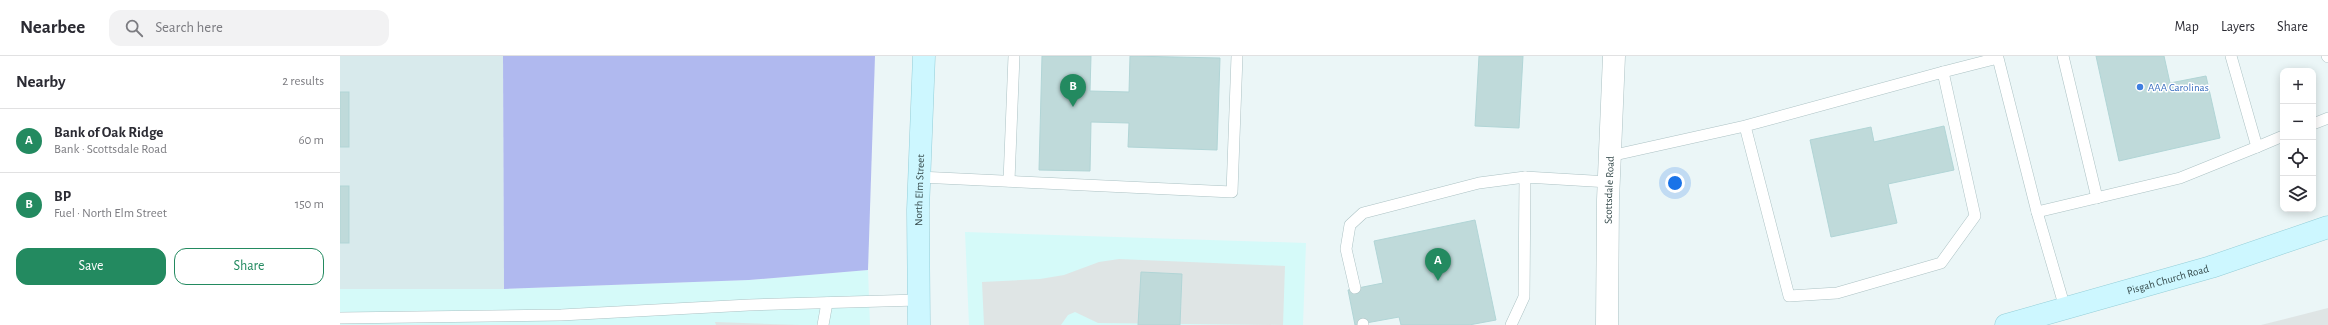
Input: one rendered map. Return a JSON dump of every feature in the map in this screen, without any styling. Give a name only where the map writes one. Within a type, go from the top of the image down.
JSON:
[{"type":"main road","name":"North Elm Street","points":[[920,325],[918,300],[919,176],[924,56]]},
{"type":"main road","name":"Pisgah Church Road","points":[[2006,325],[2211,267],[2328,227]]},
{"type":"street","name":"Scottsdale Road","points":[[1607,325],[1609,182],[1614,56]]},
{"type":"lane","points":[[1009,181],[1014,56]]},
{"type":"lane","points":[[919,176],[1232,192],[1237,56]]},
{"type":"lane","points":[[2063,56],[2097,198]]},
{"type":"lane","points":[[2231,56],[2257,147]]},
{"type":"lane","points":[[1610,156],[1745,126],[1998,57],[2037,212],[2065,308]]},
{"type":"lane","points":[[1745,126],[1789,296],[1837,293],[1942,263],[1975,216],[1943,72]]},
{"type":"lane","points":[[2316,123],[2328,118]]},
{"type":"lane","points":[[2037,212],[2180,178],[2280,137]]},
{"type":"lane","points":[[1511,325],[1524,297],[1525,177]]},
{"type":"lane","points":[[1355,288],[1346,249],[1350,225],[1363,213],[1479,183],[1525,177],[1609,182]]},
{"type":"lane","points":[[340,318],[561,315],[749,305],[918,300]]},
{"type":"lane","points":[[823,325],[827,303]]},
{"type":"shaded area","points":[[340,56],[503,56],[504,289],[340,289]]},
{"type":"shaded area","points":[[503,56],[875,56],[868,270],[749,280],[504,289]]},
{"type":"shaded area","points":[[965,232],[1306,243],[1303,325],[969,325]]},
{"type":"shaded area","points":[[1119,259],[1285,266],[1283,325],[1098,323],[1075,312],[1068,315],[1061,325],[984,325],[982,282],[1040,279],[1064,275],[1099,262]]},
{"type":"shaded area","points":[[868,270],[870,325],[340,325],[340,289],[504,289],[749,280]]},
{"type":"shaded area","points":[[2328,308],[2328,325],[2261,325]]},
{"type":"shaded area","points":[[715,322],[801,325],[716,325]]},
{"type":"building","points":[[1042,56],[1091,56],[1090,91],[1129,92],[1130,56],[1220,58],[1217,150],[1128,147],[1129,123],[1091,122],[1090,171],[1039,170]]},
{"type":"building","points":[[1479,56],[1523,56],[1519,128],[1475,126]]},
{"type":"building","points":[[2096,56],[2164,56],[2170,83],[2206,76],[2220,138],[2119,161]]},
{"type":"building","points":[[340,92],[349,92],[349,147],[340,147]]},
{"type":"building","points":[[1944,126],[1954,170],[1888,184],[1897,223],[1831,237],[1810,140],[1871,127],[1874,142]]},
{"type":"building","points":[[340,186],[349,186],[349,243],[340,243]]},
{"type":"building","points":[[1475,220],[1496,320],[1469,325],[1401,325],[1399,317],[1355,325],[1348,290],[1383,283],[1374,241]]},
{"type":"building","points":[[1141,272],[1182,274],[1180,325],[1138,325]]},
{"type":"place","name":"AAA Carolinas","points":[[2140,87]]},
{"type":"place","name":"BP","points":[[1073,107]]},
{"type":"place","name":"Bank of Oak Ridge","points":[[1438,281]]}]
